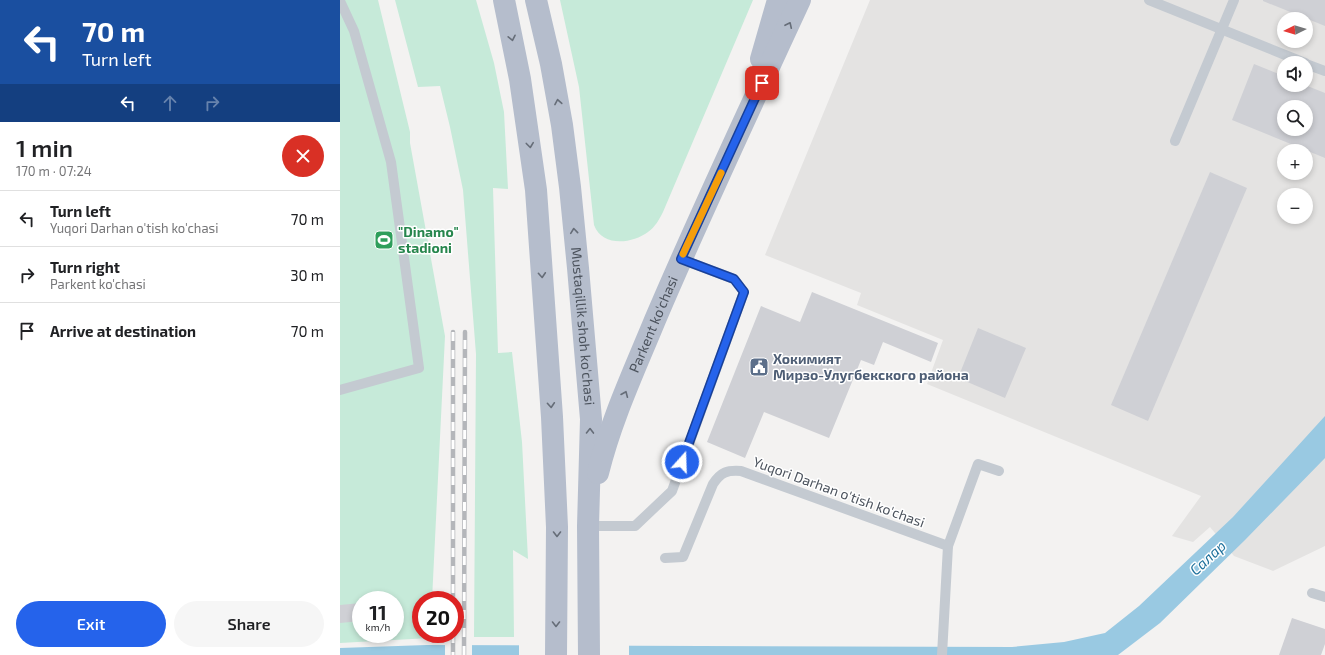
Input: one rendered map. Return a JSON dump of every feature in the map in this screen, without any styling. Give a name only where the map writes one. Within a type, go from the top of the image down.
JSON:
[{"type":"main road","points":[[504,0],[520,79],[536,190],[552,417],[557,527],[556,655]]},
{"type":"main road","name":"Mustaqillik shoh ko'chasi","points":[[536,0],[551,64],[562,124],[578,268],[591,419],[588,526],[589,655]]},
{"type":"main road","points":[[743,124],[778,0]]},
{"type":"main road","name":"Parkent ko'chasi","points":[[588,526],[604,449],[619,408],[681,259],[800,0]]},
{"type":"lane","points":[[340,0],[354,31],[391,162],[419,368],[340,390]]},
{"type":"lane","points":[[1149,0],[1288,56]]},
{"type":"lane","points":[[1176,141],[1234,0]]},
{"type":"lane","points":[[1313,66],[1325,71]]},
{"type":"lane","points":[[588,526],[635,526],[672,491],[744,292],[734,279],[681,259]]},
{"type":"lane","points":[[942,655],[948,546],[978,464],[999,471]]},
{"type":"lane","name":"Yuqori Darhan o'tish ko'chasi","points":[[665,558],[683,557],[713,484],[718,476],[733,470],[741,471],[948,546]]},
{"type":"lane","points":[[1312,593],[1325,597]]},
{"type":"shaded area","points":[[870,0],[1325,0],[1325,546],[1273,571],[1234,556],[1210,527],[1193,542],[1172,536],[1201,496],[927,384],[943,340],[857,305],[861,293],[765,255]]},
{"type":"green space","name":"\"Dinamo\" stadioni","points":[[340,0],[378,0],[410,132],[410,143],[445,336],[432,591],[412,591],[412,639],[404,639],[404,591],[352,591],[352,642],[340,643]]},
{"type":"green space","points":[[395,0],[476,0],[494,63],[504,112],[508,189],[493,188],[498,353],[512,352],[522,442],[528,559],[513,550],[514,637],[474,637],[476,354],[463,190],[440,86],[418,87]]},
{"type":"green space","points":[[560,0],[753,0],[663,212],[657,223],[650,230],[634,239],[626,241],[610,240],[598,232],[594,225],[579,87]]},
{"type":"water","name":"Салар","points":[[1325,416],[1325,458],[1245,540],[1160,623],[1118,655],[340,655],[340,648],[427,645],[1012,647],[1064,642],[1105,633],[1139,606],[1233,517]]},
{"type":"pier","points":[[445,643],[472,643],[472,655],[445,655]]},
{"type":"pier","points":[[519,643],[629,644],[629,655],[519,655]]},
{"type":"building","points":[[1325,0],[1325,26],[1313,21],[1313,12],[1290,12],[1263,1]]},
{"type":"building","points":[[1254,64],[1277,73],[1277,92],[1313,92],[1313,88],[1325,93],[1325,158],[1313,153],[1313,144],[1291,144],[1232,120]]},
{"type":"building","points":[[1210,172],[1247,188],[1148,421],[1111,405]]},
{"type":"building","points":[[812,292],[938,343],[931,362],[883,342],[874,365],[861,360],[829,438],[764,412],[745,458],[707,442],[761,306],[800,322]]},
{"type":"building","points":[[978,328],[1026,348],[1005,398],[958,378]]},
{"type":"building","points":[[352,604],[352,622],[340,623],[340,605]]},
{"type":"building","points":[[1292,618],[1325,629],[1325,644],[1321,655],[1279,655]]},
{"type":"railway","points":[[453,332],[453,591]]},
{"type":"railway","points":[[464,655],[465,332]]},
{"type":"railway","points":[[453,643],[453,655]]},
{"type":"slow traffic","points":[[683,254],[721,173]]},
{"type":"place","name":"\"Dinamo\" stadioni","points":[[384,240]]},
{"type":"place","name":"Хокимият Мирзо-Улугбекского района","points":[[759,367]]},
{"type":"route","points":[[682,462],[744,292],[734,279],[681,259],[762,83]]}]
